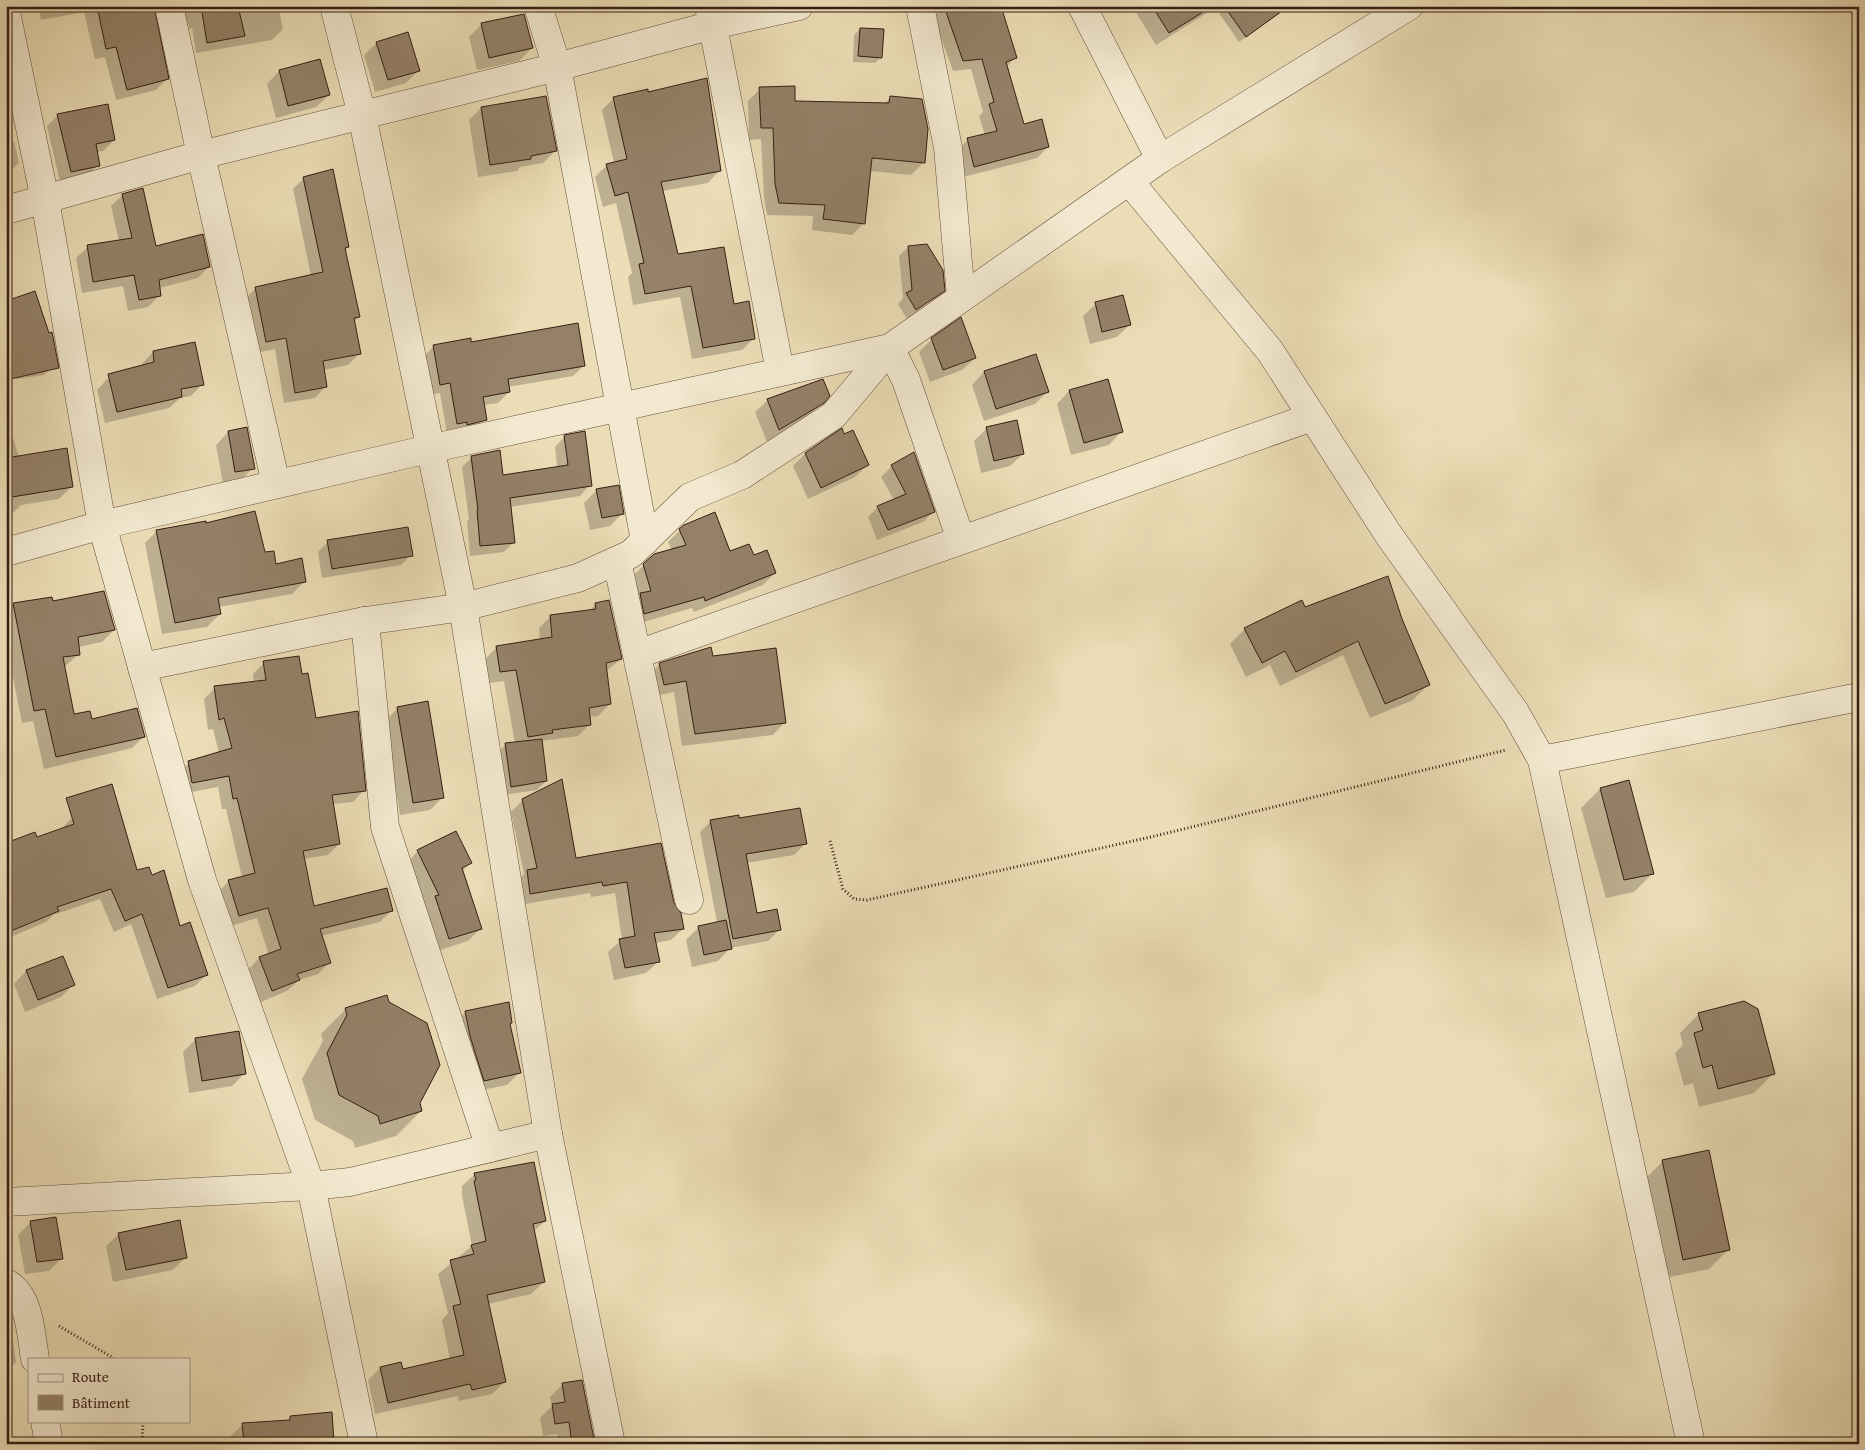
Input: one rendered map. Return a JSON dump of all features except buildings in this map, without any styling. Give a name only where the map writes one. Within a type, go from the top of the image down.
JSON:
[{"type":"street","points":[[169,6],[276,484]]},
{"type":"street","points":[[334,6],[362,115],[429,449],[463,607],[548,1134],[611,1444]]},
{"type":"street","points":[[538,6],[557,67],[618,406],[646,540]]},
{"type":"street","points":[[6,210],[201,155],[557,67],[711,16],[799,6]]},
{"type":"street","points":[[920,6],[948,148],[961,297]]},
{"type":"street","points":[[1082,6],[1160,159]]},
{"type":"street","points":[[142,667],[365,621],[463,607],[578,578],[631,554],[690,497],[742,476],[834,415],[890,348],[961,297],[1160,159],[1409,6]]},
{"type":"street","points":[[6,12],[45,200],[102,525],[202,880],[311,1186],[364,1444]]},
{"type":"street","points":[[711,16],[780,371]]},
{"type":"street","points":[[1130,181],[1270,351],[1388,534],[1515,712],[1538,752],[1691,1444]]},
{"type":"street","points":[[6,552],[102,525],[276,484],[618,406],[890,348]]},
{"type":"street","points":[[890,348],[906,380],[961,540]]},
{"type":"street","points":[[638,654],[1312,417]]},
{"type":"street","points":[[616,561],[638,654],[689,900]]},
{"type":"street","points":[[365,621],[385,827],[490,1148]]},
{"type":"street","points":[[1538,752],[1859,696]]},
{"type":"street","points":[[6,1202],[311,1186],[350,1182],[548,1134]]},
{"type":"street","points":[[6,1283],[13,1286],[26,1308],[35,1358]]},
{"type":"street","points":[[45,1422],[48,1444]]},
{"type":"path","points":[[830,841],[843,889],[854,899],[868,900],[1538,752]]},
{"type":"path","points":[[26,1308],[113,1358]]},
{"type":"path","points":[[142,1444],[143,1422]]}]
